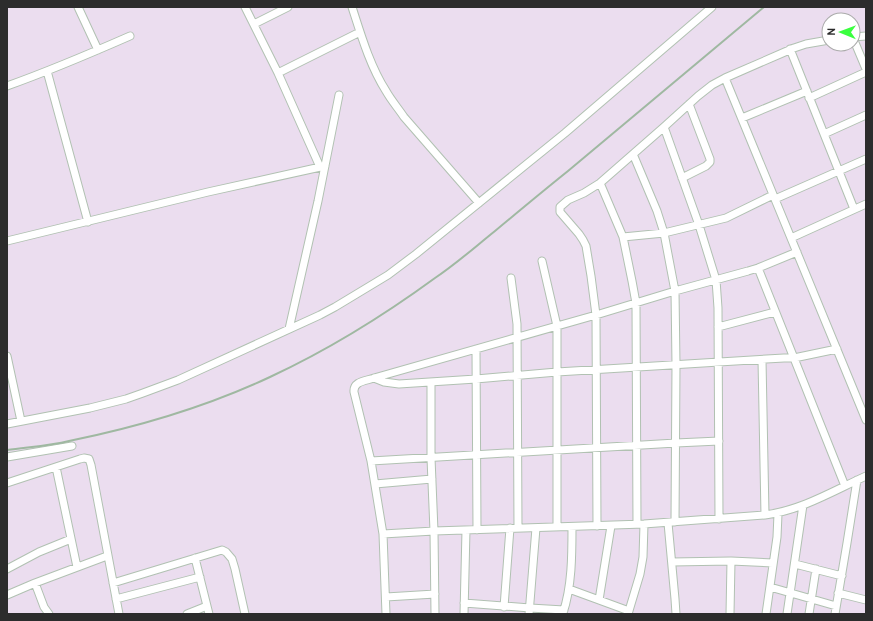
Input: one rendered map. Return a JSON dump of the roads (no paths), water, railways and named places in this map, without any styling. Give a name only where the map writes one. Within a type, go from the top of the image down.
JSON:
[{"type":"street","points":[[78,7],[98,50]]},
{"type":"street","points":[[245,7],[323,166]]},
{"type":"street","points":[[254,24],[288,7]]},
{"type":"street","points":[[352,7],[360,32],[380,81],[394,103],[479,203]]},
{"type":"street","points":[[7,424],[96,407],[143,393],[178,380],[330,310],[388,275],[416,254],[565,133],[712,7]]},
{"type":"street","points":[[278,73],[360,32]]},
{"type":"street","points":[[7,86],[130,36]]},
{"type":"street","points":[[597,526],[596,315],[586,246],[579,234],[560,212],[560,207],[568,200],[584,193],[600,183],[709,88],[725,78],[790,50],[806,44],[821,41]]},
{"type":"street","points":[[790,50],[854,210]]},
{"type":"street","points":[[859,52],[866,69]]},
{"type":"street","points":[[47,71],[88,222]]},
{"type":"street","points":[[809,98],[866,72]]},
{"type":"street","points":[[725,78],[866,420]]},
{"type":"street","points":[[742,118],[807,91]]},
{"type":"street","points":[[289,329],[323,166],[340,96]]},
{"type":"street","points":[[682,178],[706,166],[710,162],[689,104]]},
{"type":"street","points":[[824,134],[866,115]]},
{"type":"street","points":[[664,127],[699,225],[716,280],[718,327],[719,519]]},
{"type":"street","points":[[633,154],[657,211],[664,233],[675,291],[676,522]]},
{"type":"street","points":[[623,237],[664,233],[729,217],[866,159]]},
{"type":"street","points":[[7,242],[208,192],[323,166]]},
{"type":"street","points":[[569,589],[628,613],[635,592],[643,557],[636,445],[636,303],[630,266],[623,237],[600,183]]},
{"type":"street","points":[[791,238],[866,204]]},
{"type":"street","points":[[386,614],[383,534],[371,461],[354,388],[355,385],[374,378],[758,268],[797,252]]},
{"type":"street","points":[[542,261],[557,326],[557,527]]},
{"type":"street","points":[[758,268],[844,486]]},
{"type":"street","points":[[511,278],[516,311],[517,337],[518,528]]},
{"type":"street","points":[[718,327],[775,312]]},
{"type":"street","points":[[476,349],[477,530]]},
{"type":"street","points":[[374,378],[384,382],[399,384],[431,382],[557,372],[794,358],[837,349]]},
{"type":"street","points":[[7,356],[22,421]]},
{"type":"street","points":[[762,360],[765,515]]},
{"type":"street","points":[[431,382],[431,458],[435,614]]},
{"type":"street","points":[[371,461],[719,441]]},
{"type":"street","points":[[7,457],[72,446]]},
{"type":"street","points":[[7,483],[84,458],[89,459],[119,614]]},
{"type":"street","points":[[56,467],[77,567]]},
{"type":"street","points":[[383,534],[510,528],[611,526],[778,514],[814,501],[866,476]]},
{"type":"street","points":[[375,484],[432,479]]},
{"type":"street","points":[[770,587],[811,599],[835,610],[842,576],[857,480]]},
{"type":"street","points":[[787,614],[803,505]]},
{"type":"street","points":[[766,614],[777,537],[778,514]]},
{"type":"street","points":[[668,523],[676,614]]},
{"type":"street","points":[[464,604],[504,606],[530,611],[563,612],[569,589],[572,526]]},
{"type":"street","points":[[599,600],[611,526]]},
{"type":"street","points":[[504,606],[510,528]]},
{"type":"street","points":[[530,611],[536,528]]},
{"type":"street","points":[[464,614],[466,530]]},
{"type":"street","points":[[7,570],[39,552],[71,539]]},
{"type":"street","points":[[113,583],[222,550],[229,554],[232,559],[245,614]]},
{"type":"street","points":[[7,595],[34,583],[107,556]]},
{"type":"street","points":[[187,614],[208,610],[195,558]]},
{"type":"street","points":[[672,562],[773,562]]},
{"type":"street","points":[[730,614],[731,562]]},
{"type":"street","points":[[795,564],[842,576]]},
{"type":"street","points":[[809,614],[816,569]]},
{"type":"street","points":[[116,599],[200,577]]},
{"type":"street","points":[[34,583],[44,607],[49,614]]},
{"type":"street","points":[[838,593],[866,600]]},
{"type":"street","points":[[386,597],[435,594]]},
{"type":"railway","points":[[7,450],[61,443],[146,423],[196,407],[246,388],[292,367],[355,332],[443,273],[568,171],[764,7]]}]
